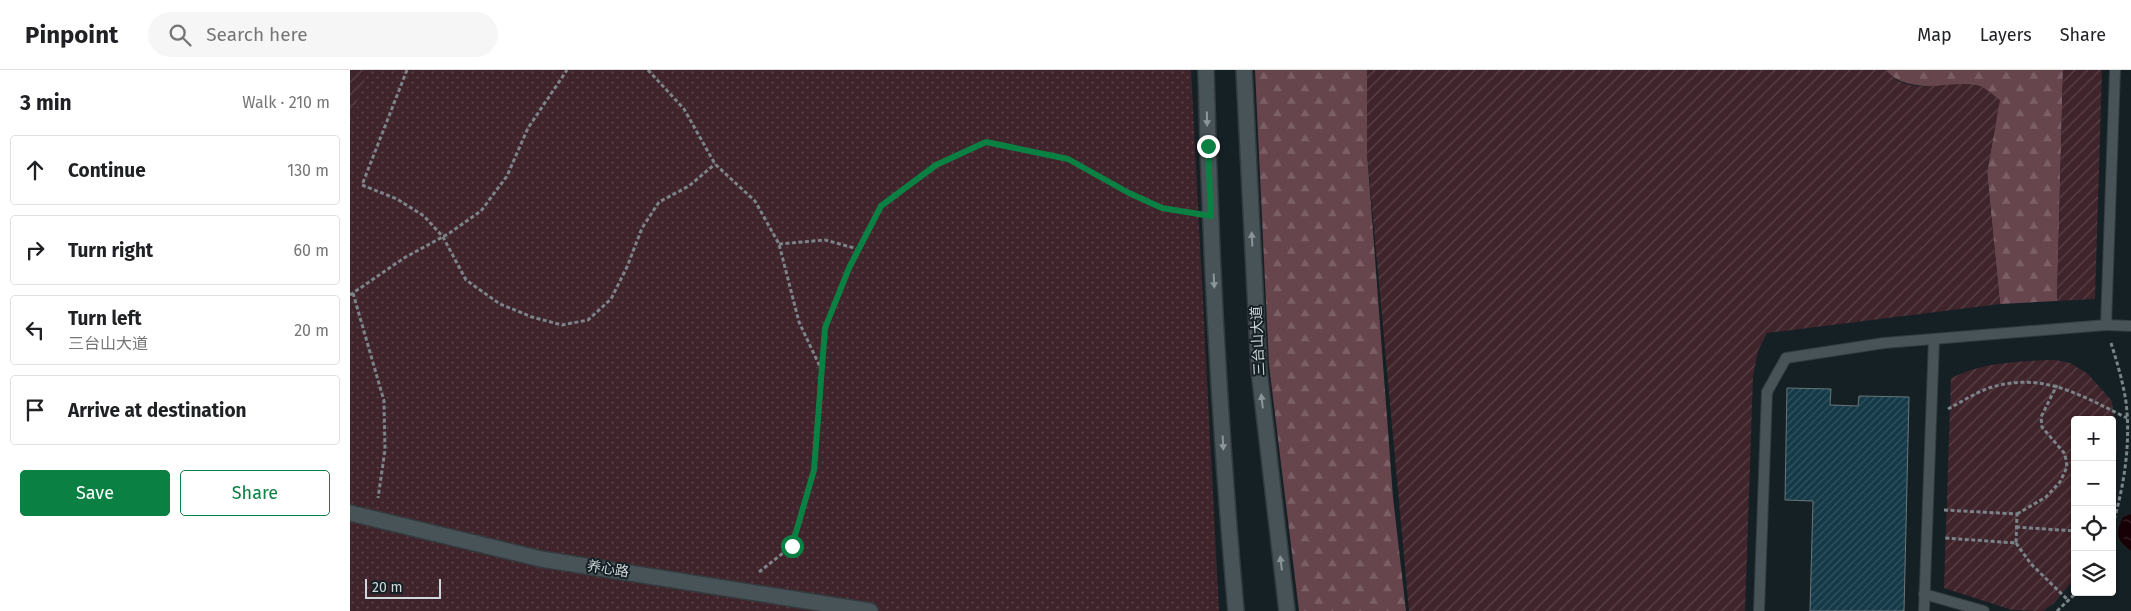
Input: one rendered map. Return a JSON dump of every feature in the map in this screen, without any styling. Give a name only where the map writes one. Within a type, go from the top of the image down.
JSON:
[{"type":"main road","points":[[1206,70],[1224,476],[1236,611]]},
{"type":"main road","name":"三台山大道","points":[[1244,70],[1259,370],[1287,611]]},
{"type":"main road","name":"养心路","points":[[350,513],[541,559],[870,611]]},
{"type":"lane","points":[[2106,325],[2115,70]]},
{"type":"lane","points":[[1759,611],[1767,392],[1786,358],[1884,343],[2106,325],[2131,326]]},
{"type":"lane","points":[[1924,611],[1934,339]]},
{"type":"lane","points":[[1924,594],[1984,611]]},
{"type":"path","points":[[407,70],[362,185],[397,199],[424,216],[443,237],[466,280],[500,304],[532,317],[562,325],[588,320],[611,299],[627,267],[642,228],[659,202],[689,186],[715,164]]},
{"type":"path","points":[[375,519],[386,450],[384,401],[352,294],[404,258],[443,237],[480,211],[507,176],[528,128],[567,70]]},
{"type":"path","points":[[648,70],[684,109],[715,164],[755,201],[779,244],[799,322],[822,371]]},
{"type":"path","points":[[737,590],[792,546],[814,470],[825,328],[849,268],[881,206],[936,165],[986,142],[1068,159],[1129,193],[1162,208],[1211,216]]},
{"type":"path","points":[[779,244],[825,240],[858,249]]},
{"type":"path","points":[[2106,325],[2126,402],[2128,435],[2124,477],[2116,510]]},
{"type":"path","points":[[1931,424],[1948,409],[1988,388],[2017,381],[2044,382],[2057,385],[2127,418]]},
{"type":"path","points":[[1928,509],[2017,514],[2046,497],[2060,482],[2067,467],[2065,454],[2042,427],[2041,417],[2057,385]]},
{"type":"path","points":[[2017,514],[2016,543],[2030,564],[2069,601]]},
{"type":"path","points":[[2016,527],[2071,531]]},
{"type":"path","points":[[1926,537],[2016,543]]},
{"type":"path","points":[[2058,611],[2073,596]]},
{"type":"green space","points":[[1255,70],[1367,70],[1367,152],[1393,497],[1406,611],[1299,611],[1269,365]]},
{"type":"green space","points":[[1886,70],[2063,70],[2057,301],[2000,304],[1987,172],[1996,122],[1977,85],[1915,85],[1894,77]]},
{"type":"shaded area","points":[[350,70],[1191,70],[1219,611],[350,611]]},
{"type":"shaded area","points":[[350,70],[368,70],[350,121]]},
{"type":"shaded area","points":[[1367,70],[1886,70],[1894,78],[1916,86],[1965,84],[1979,86],[2000,100],[1987,172],[2000,304],[1767,333],[1758,351],[1753,376],[1745,611],[1409,611],[1367,152]]},
{"type":"shaded area","points":[[2063,70],[2102,70],[2095,299],[2057,301]]},
{"type":"shaded area","points":[[2056,360],[2070,363],[2088,374],[2112,401],[2114,416],[2071,416],[2071,583],[2054,603],[2043,611],[2012,610],[1944,588],[1951,378],[1976,369],[2016,362]]},
{"type":"water","points":[[2131,514],[2131,551],[2122,543],[2118,533],[2123,517]]},
{"type":"building","points":[[1787,388],[1831,389],[1830,405],[1858,406],[1859,396],[1909,397],[1904,611],[1810,611],[1813,501],[1785,500]]},
{"type":"route","points":[[792,546],[814,470],[825,328],[849,268],[881,206],[936,165],[986,142],[1068,159],[1129,193],[1162,208],[1211,216],[1208,146]]}]
